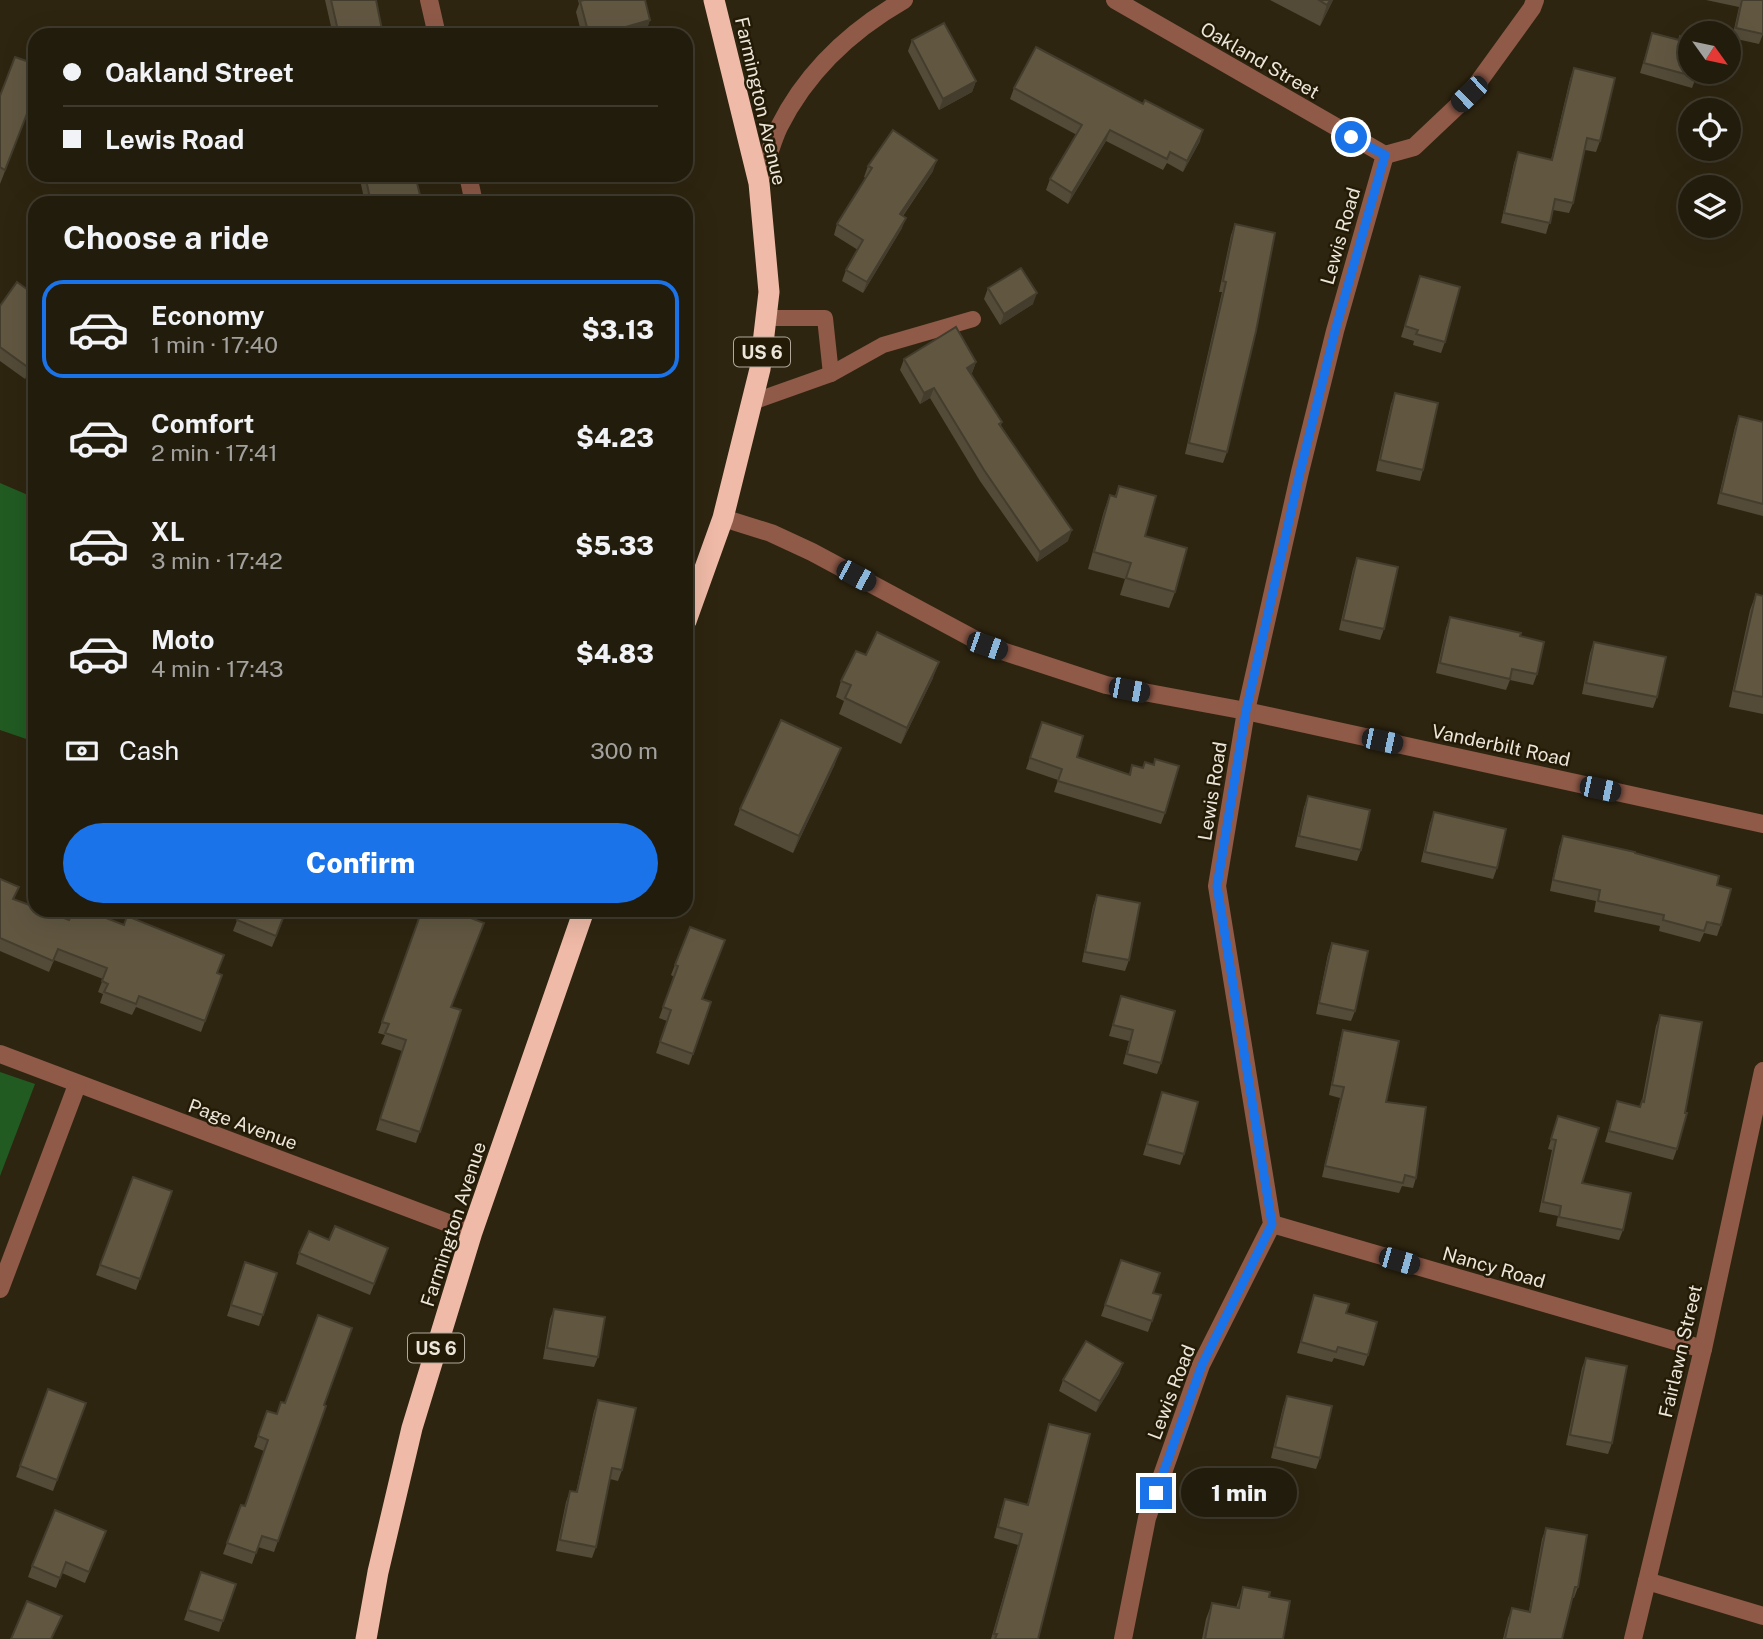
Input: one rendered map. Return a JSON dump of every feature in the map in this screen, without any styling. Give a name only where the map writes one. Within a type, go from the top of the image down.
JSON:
[{"type":"highway","name":"Farmington Avenue","points":[[693,601],[723,517],[761,369],[769,292],[759,183],[714,0]]},
{"type":"highway","name":"Farmington Avenue","points":[[366,1639],[377,1572],[412,1428],[472,1231],[582,917]]},
{"type":"street","points":[[429,0],[435,28]]},
{"type":"street","points":[[759,183],[779,128],[796,98],[826,57],[884,12],[904,0]]},
{"type":"street","name":"Oakland Street","points":[[1115,0],[1385,155]]},
{"type":"street","points":[[1385,155],[1414,147],[1469,94],[1532,8],[1535,0]]},
{"type":"street","name":"Lewis Road","points":[[1123,1639],[1147,1518],[1202,1365],[1272,1224],[1217,886],[1246,711],[1303,459],[1335,331],[1385,155]]},
{"type":"street","name":"Vanderbilt Road","points":[[723,517],[771,533],[812,552],[987,646],[1106,685],[1246,711],[1763,824]]},
{"type":"street","name":"Page Avenue","points":[[0,1054],[472,1231]]},
{"type":"street","name":"Fairlawn Street","points":[[1633,1639],[1703,1349],[1763,1071]]},
{"type":"street","points":[[0,1289],[77,1085]]},
{"type":"street","name":"Nancy Road","points":[[1272,1224],[1703,1349]]},
{"type":"street","points":[[1647,1581],[1763,1616]]},
{"type":"lane","points":[[766,318],[825,318],[831,374]]},
{"type":"lane","points":[[752,402],[831,374],[883,345],[974,319]]},
{"type":"green space","points":[[0,483],[28,495],[28,740],[0,730]]},
{"type":"green space","points":[[0,1072],[35,1084],[0,1176]]},
{"type":"building","points":[[331,0],[376,0],[382,28],[337,28]]},
{"type":"building","points":[[645,0],[650,20],[622,28],[587,28],[580,1]]},
{"type":"building","points":[[1742,0],[1763,0],[1763,34],[1741,29],[1741,21],[1738,21]]},
{"type":"building","points":[[944,23],[976,81],[943,99],[912,40]]},
{"type":"building","points":[[1652,33],[1678,40],[1678,72],[1644,63]]},
{"type":"building","points":[[1036,47],[1143,104],[1145,100],[1203,130],[1187,161],[1170,152],[1167,159],[1110,130],[1072,193],[1050,179],[1082,125],[1014,88]]},
{"type":"building","points":[[15,57],[28,62],[28,111],[5,170],[0,167],[0,96]]},
{"type":"building","points":[[1574,68],[1615,78],[1600,141],[1587,138],[1573,203],[1555,199],[1550,223],[1504,213],[1518,152],[1552,160]]},
{"type":"building","points":[[893,130],[937,160],[900,214],[906,218],[867,282],[846,270],[863,240],[837,224],[872,168],[868,166]]},
{"type":"building","points":[[366,182],[417,182],[420,196],[370,196]]},
{"type":"building","points":[[1235,224],[1275,233],[1256,331],[1227,452],[1189,443],[1226,282],[1223,281]]},
{"type":"building","points":[[1021,268],[1037,293],[1004,314],[988,288]]},
{"type":"building","points":[[1420,276],[1460,287],[1445,342],[1416,334],[1418,330],[1405,326]]},
{"type":"building","points":[[17,282],[28,290],[28,367],[0,347],[0,306]]},
{"type":"building","points":[[956,327],[976,362],[967,368],[1002,422],[999,424],[1072,530],[1040,552],[984,470],[934,388],[924,393],[904,359]]},
{"type":"building","points":[[1395,393],[1438,403],[1423,470],[1380,460]]},
{"type":"building","points":[[1739,416],[1763,422],[1763,504],[1721,493]]},
{"type":"building","points":[[1119,486],[1156,496],[1145,536],[1187,548],[1175,592],[1126,578],[1131,563],[1094,552],[1110,495],[1116,497]]},
{"type":"building","points":[[1357,558],[1398,567],[1384,629],[1343,620]]},
{"type":"building","points":[[1756,594],[1763,596],[1763,697],[1734,691]]},
{"type":"building","points":[[1450,617],[1521,633],[1520,636],[1544,642],[1537,674],[1512,669],[1510,679],[1440,663]]},
{"type":"building","points":[[877,632],[939,662],[907,728],[845,698],[851,685],[841,681],[856,651],[866,655]]},
{"type":"building","points":[[1594,642],[1666,657],[1657,697],[1586,683]]},
{"type":"building","points":[[781,720],[841,748],[799,836],[740,809]]},
{"type":"building","points":[[1042,722],[1083,736],[1077,757],[1130,775],[1132,765],[1143,768],[1145,762],[1154,765],[1155,759],[1179,766],[1165,813],[1058,781],[1062,769],[1030,758]]},
{"type":"building","points":[[1308,796],[1370,810],[1361,850],[1299,836]]},
{"type":"building","points":[[1434,812],[1506,829],[1497,868],[1425,852]]},
{"type":"building","points":[[1563,836],[1635,852],[1719,876],[1717,885],[1731,889],[1721,925],[1707,922],[1704,931],[1663,920],[1664,915],[1598,901],[1600,890],[1553,880]]},
{"type":"building","points":[[0,879],[19,887],[13,899],[28,904],[28,917],[61,917],[69,920],[70,917],[103,917],[124,925],[127,917],[129,917],[224,955],[217,973],[222,975],[205,1021],[139,996],[136,1004],[104,992],[108,984],[102,981],[107,968],[58,949],[53,961],[0,938]]},
{"type":"building","points":[[1097,895],[1140,903],[1129,960],[1085,952]]},
{"type":"building","points":[[238,917],[283,917],[276,936],[237,920]]},
{"type":"building","points":[[420,917],[468,917],[484,923],[451,1007],[461,1010],[420,1132],[380,1119],[406,1040],[385,1033],[389,1024],[382,1022]]},
{"type":"building","points":[[690,927],[725,940],[702,999],[711,1002],[693,1054],[660,1042],[671,1010],[663,1007]]},
{"type":"building","points":[[1332,943],[1368,951],[1355,1011],[1319,1003]]},
{"type":"building","points":[[1121,996],[1175,1011],[1161,1063],[1127,1054],[1133,1030],[1113,1025]]},
{"type":"building","points":[[1660,1015],[1702,1022],[1687,1113],[1677,1149],[1609,1131],[1617,1101],[1640,1107],[1642,1101],[1644,1102]]},
{"type":"building","points":[[1343,1030],[1399,1041],[1386,1102],[1426,1107],[1416,1178],[1405,1175],[1403,1183],[1325,1166],[1344,1087],[1332,1085]]},
{"type":"building","points":[[1162,1092],[1198,1102],[1184,1154],[1147,1144]]},
{"type":"building","points":[[1558,1116],[1599,1128],[1582,1183],[1631,1193],[1623,1230],[1559,1217],[1561,1206],[1543,1202],[1556,1140],[1551,1139]]},
{"type":"building","points":[[133,1177],[172,1191],[140,1279],[100,1265]]},
{"type":"building","points":[[335,1226],[388,1248],[374,1284],[299,1253],[309,1231],[329,1240]]},
{"type":"building","points":[[1121,1260],[1160,1273],[1153,1293],[1161,1295],[1152,1321],[1105,1305]]},
{"type":"building","points":[[245,1262],[277,1273],[263,1315],[231,1305]]},
{"type":"building","points":[[1314,1295],[1349,1304],[1346,1313],[1377,1322],[1368,1355],[1338,1347],[1336,1352],[1301,1342]]},
{"type":"building","points":[[554,1309],[605,1317],[598,1357],[547,1348]]},
{"type":"building","points":[[318,1315],[352,1328],[278,1541],[262,1536],[256,1553],[227,1543],[241,1505],[245,1506],[268,1440],[258,1436],[267,1411],[277,1414],[281,1402],[285,1403]]},
{"type":"building","points":[[1086,1341],[1123,1363],[1100,1401],[1063,1380]]},
{"type":"building","points":[[1586,1358],[1627,1366],[1612,1443],[1570,1435]]},
{"type":"building","points":[[48,1389],[86,1403],[57,1480],[20,1466]]},
{"type":"building","points":[[1287,1396],[1332,1406],[1320,1458],[1275,1447]]},
{"type":"building","points":[[598,1400],[636,1408],[622,1470],[612,1468],[596,1547],[560,1540],[570,1491],[577,1492]]},
{"type":"building","points":[[1049,1424],[1090,1434],[1038,1639],[995,1639],[997,1634],[994,1634],[1022,1534],[998,1527],[1005,1499],[1028,1505]]},
{"type":"building","points":[[55,1510],[106,1531],[89,1572],[66,1562],[60,1578],[32,1566]]},
{"type":"building","points":[[1546,1528],[1587,1535],[1578,1587],[1575,1587],[1562,1639],[1505,1639],[1512,1608],[1530,1612]]},
{"type":"building","points":[[201,1572],[236,1584],[223,1621],[188,1610]]},
{"type":"building","points":[[1243,1587],[1270,1592],[1269,1597],[1290,1601],[1283,1639],[1205,1639],[1212,1603],[1239,1608]]},
{"type":"building","points":[[27,1601],[62,1616],[51,1639],[11,1639]]},
{"type":"route","points":[[1156,1493],[1202,1365],[1272,1224],[1217,886],[1246,711],[1300,472],[1335,331],[1385,155],[1351,137]]}]
